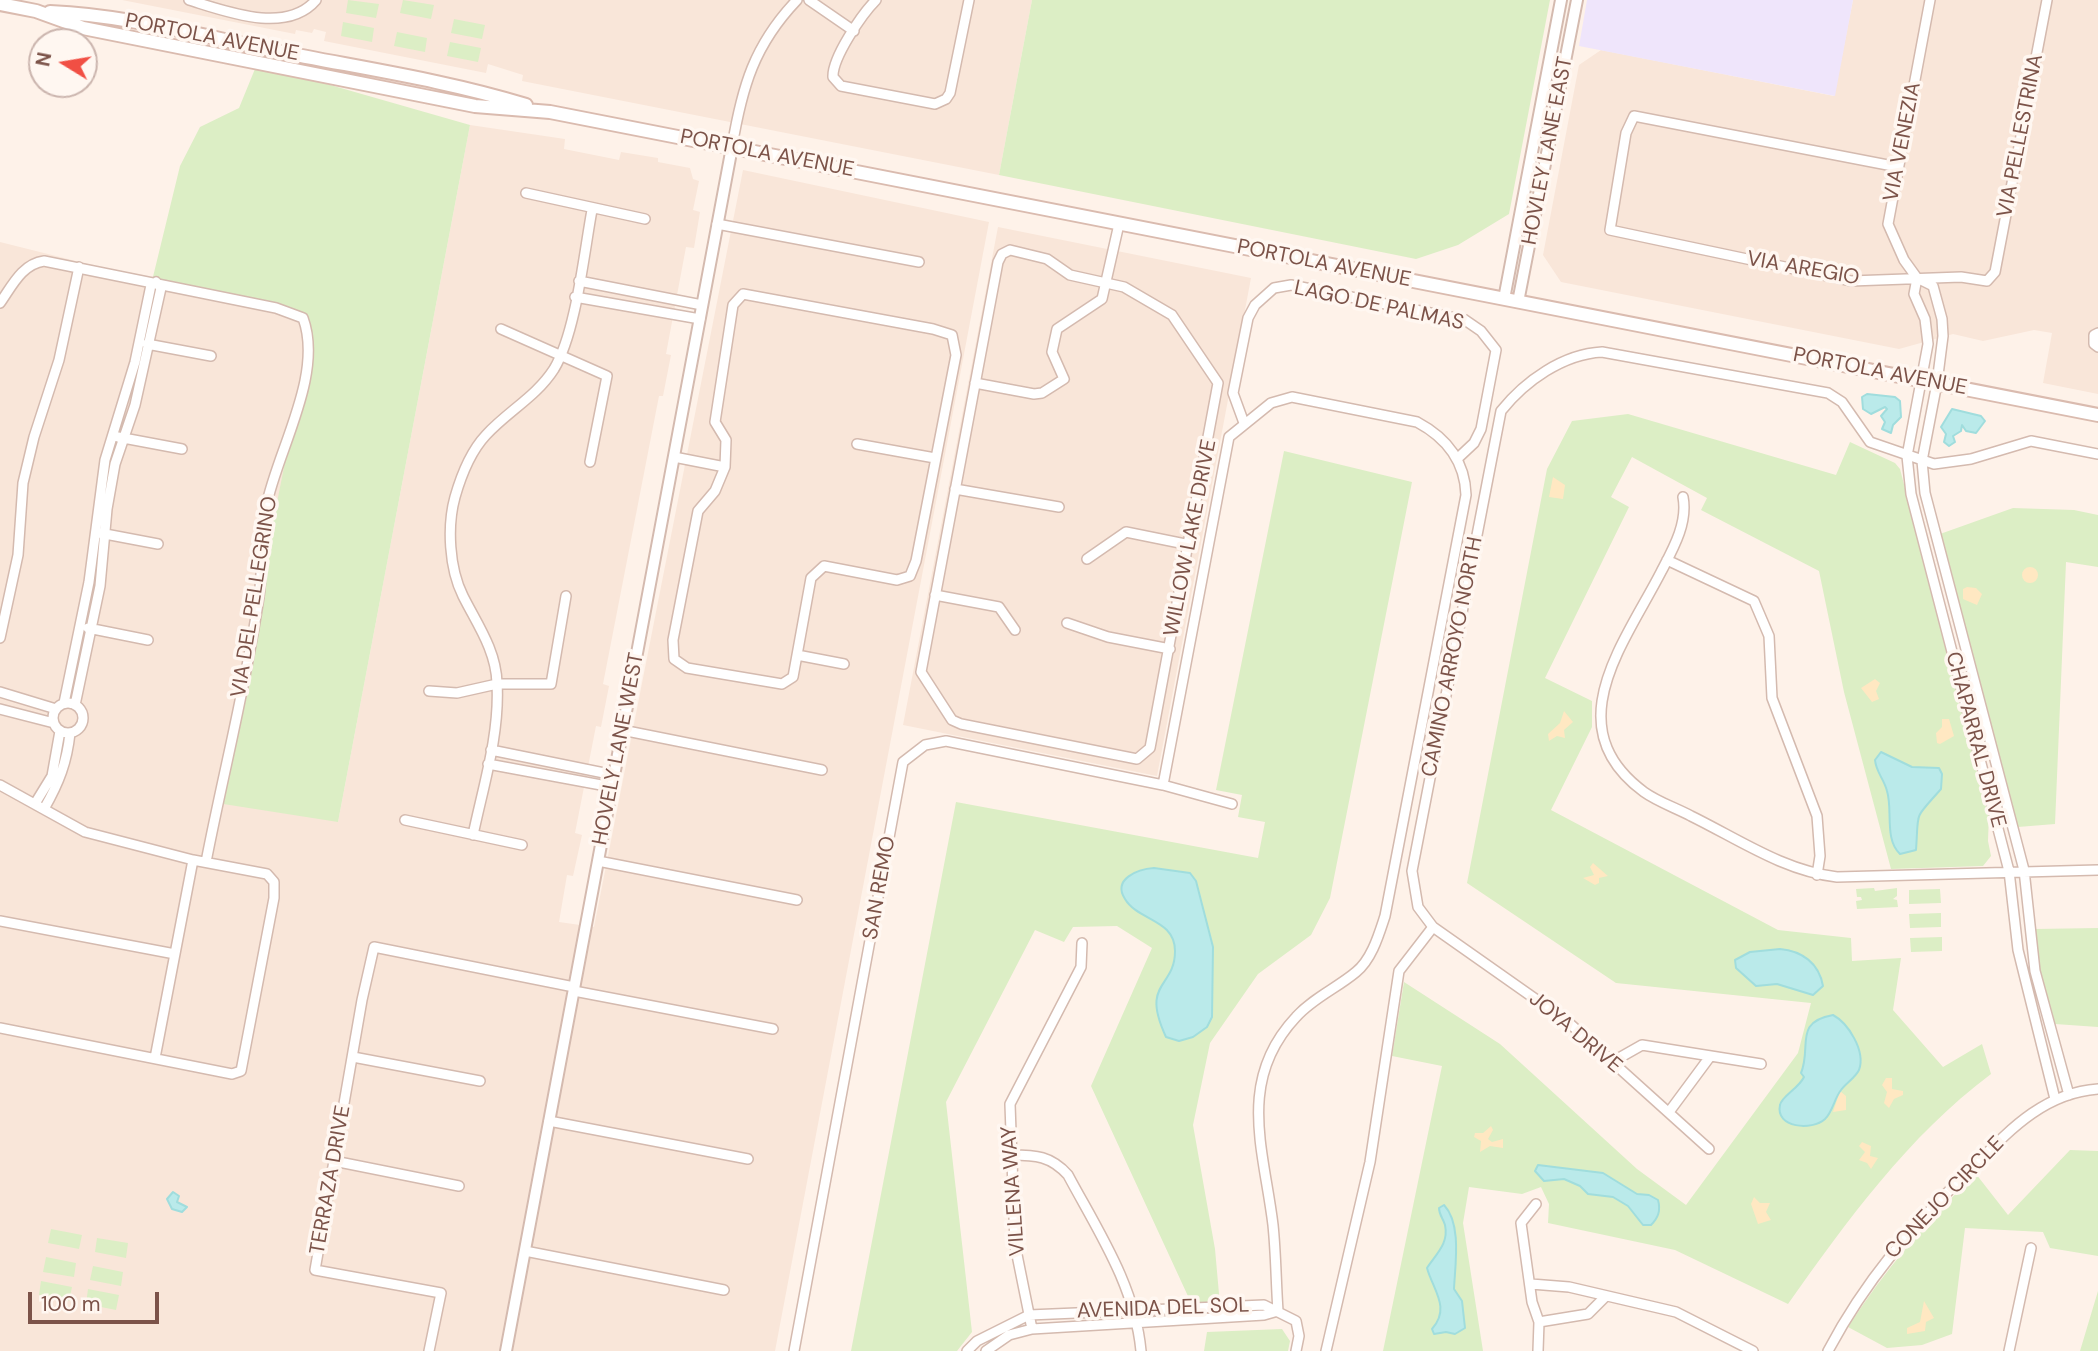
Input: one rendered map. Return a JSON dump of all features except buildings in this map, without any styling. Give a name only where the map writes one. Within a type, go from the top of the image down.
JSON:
[{"type":"main road","name":"PORTOLA AVENUE","points":[[0,4],[36,11],[85,13],[478,90],[550,112],[2098,415]]},
{"type":"main road","name":"PORTOLA AVENUE","points":[[36,11],[83,28],[475,106],[550,112]]},
{"type":"main road","points":[[258,62],[263,56],[317,65],[329,61]]},
{"type":"street","points":[[189,0],[271,19],[287,18],[316,0]]},
{"type":"street","points":[[732,147],[745,80],[760,48],[797,0]]},
{"type":"street","points":[[809,0],[854,32]]},
{"type":"street","points":[[876,0],[834,65],[833,77],[841,86],[935,104],[946,99],[953,86],[969,0]]},
{"type":"street","points":[[1562,0],[1561,28],[1570,36]]},
{"type":"street","name":"HOVLEY LANE EAST","points":[[1504,299],[1562,0]]},
{"type":"street","name":"HOVLEY LANE EAST","points":[[1518,302],[1577,0]]},
{"type":"street","name":"VIA VENEZIA","points":[[1930,0],[1888,225],[1904,260],[1917,278],[1933,286],[1942,319],[1937,383]]},
{"type":"street","name":"VIA PELLESTRINA","points":[[1995,272],[2047,0]]},
{"type":"street","name":"VIA AREGIO","points":[[1898,167],[1634,116],[1628,122],[1613,196],[1610,230],[1851,281],[1961,277],[1987,281],[1995,272]]},
{"type":"street","name":"HOVELY LANE WEST","points":[[506,1351],[732,147]]},
{"type":"street","points":[[526,193],[592,210],[645,219]]},
{"type":"street","points":[[473,835],[491,750],[497,684],[492,653],[461,594],[453,558],[450,526],[455,496],[468,464],[485,436],[537,391],[562,354],[592,210]]},
{"type":"street","points":[[717,224],[919,262]]},
{"type":"street","points":[[975,383],[1034,394],[1042,393],[1064,379],[1052,352],[1057,329],[1102,299],[1119,224]]},
{"type":"street","name":"WILLOW LAKE DRIVE","points":[[1010,250],[1023,252],[1047,259],[1070,275],[1107,283],[1124,287],[1172,315],[1218,383],[1150,748],[1137,759],[951,720],[921,672],[998,262],[1002,254],[1010,250]]},
{"type":"street","name":"VIA DEL PELLEGRINO","points":[[0,303],[21,273],[35,262],[79,267],[156,282],[276,308],[303,318],[310,337],[305,375],[288,444],[267,505],[259,595],[206,862]]},
{"type":"street","points":[[0,638],[18,555],[26,472],[34,438],[60,360],[79,267]]},
{"type":"street","name":"VIA VENEZIA","points":[[1917,278],[1914,294],[1928,329],[1922,381]]},
{"type":"street","points":[[579,281],[702,305]]},
{"type":"street","points":[[0,709],[61,729],[79,728],[83,718],[75,705],[91,628],[119,437],[161,288],[156,282]]},
{"type":"street","name":"LAGO DE PALMAS","points":[[1244,423],[1233,393],[1248,318],[1255,305],[1274,288],[1291,285],[1465,320],[1481,331],[1496,350],[1481,429],[1474,443],[1458,458]]},
{"type":"street","points":[[618,305],[620,289]]},
{"type":"street","points":[[743,294],[952,335],[956,355],[916,561],[910,576],[897,580],[824,566],[811,578],[793,677],[782,684],[687,668],[674,659],[673,640],[698,511],[715,491],[725,467],[726,440],[715,422],[717,394],[733,305],[743,294]]},
{"type":"street","points":[[575,297],[700,319]]},
{"type":"street","points":[[501,329],[607,376],[590,462]]},
{"type":"street","points":[[2098,333],[2094,335],[2094,344],[2098,347]]},
{"type":"street","points":[[145,343],[211,356]]},
{"type":"street","name":"CAMINO ARROYO NORTH","points":[[1433,927],[1418,907],[1412,872],[1501,411],[1513,396],[1556,366],[1587,353],[1602,352],[1828,393],[1842,402],[1870,442],[1922,461],[1946,464],[2031,441],[2098,454]]},
{"type":"street","name":"CHAPARRAL DRIVE","points":[[1922,381],[1907,456],[1911,494],[2009,871],[2018,950],[2055,1099]]},
{"type":"street","name":"CHAPARRAL DRIVE","points":[[1937,383],[1922,461],[1925,493],[2024,870],[2035,971],[2069,1095]]},
{"type":"street","points":[[1163,785],[1228,437],[1282,398],[1292,397],[1417,422],[1434,431],[1458,458],[1466,474],[1466,495],[1385,916],[1373,948],[1358,971],[1296,1016],[1284,1032],[1264,1068],[1258,1091],[1256,1115],[1273,1227],[1278,1311],[1296,1321],[1299,1336],[1296,1351]]},
{"type":"street","points":[[119,437],[182,449]]},
{"type":"street","points":[[44,808],[60,780],[68,758],[61,729],[60,706],[80,627],[105,460],[119,437]]},
{"type":"street","points":[[857,444],[935,458]]},
{"type":"street","points":[[674,457],[725,467]]},
{"type":"street","points":[[955,489],[1059,506]]},
{"type":"street","points":[[1683,497],[1684,520],[1667,560],[1605,680],[1599,705],[1601,732],[1610,756],[1626,776],[1646,793],[1783,863],[1817,875],[1837,877],[2098,870]]},
{"type":"street","points":[[94,532],[158,544]]},
{"type":"street","points":[[1087,559],[1126,533],[1189,545]]},
{"type":"street","points":[[1667,560],[1754,601],[1769,636],[1772,698],[1817,816],[1820,856],[1817,875]]},
{"type":"street","points":[[935,595],[999,607],[1015,630]]},
{"type":"street","points":[[429,691],[457,693],[497,684],[551,684],[566,596]]},
{"type":"street","points":[[1067,623],[1108,637],[1170,649]]},
{"type":"street","points":[[80,627],[148,640]]},
{"type":"street","points":[[797,655],[844,664]]},
{"type":"street","points":[[0,692],[60,706],[75,705]]},
{"type":"street","points":[[36,802],[52,776],[61,729]]},
{"type":"street","points":[[622,730],[822,770]]},
{"type":"street","name":"SAN REMO","points":[[794,1351],[903,762],[925,746],[946,741],[1163,785],[1233,804]]},
{"type":"street","points":[[491,750],[614,775]]},
{"type":"street","points":[[531,773],[533,758]]},
{"type":"street","points":[[488,764],[612,788]]},
{"type":"street","points":[[0,785],[36,802],[85,832],[193,860],[267,874],[274,882],[272,911],[242,1071],[232,1074],[0,1028]]},
{"type":"street","points":[[405,820],[522,845]]},
{"type":"street","points":[[155,1058],[193,860]]},
{"type":"street","points":[[598,861],[797,900]]},
{"type":"street","points":[[0,920],[175,954]]},
{"type":"street","points":[[1326,1351],[1370,1162],[1399,971],[1433,927]]},
{"type":"street","name":"JOYA DRIVE","points":[[1433,927],[1568,1022],[1709,1149]]},
{"type":"street","name":"VILLENA WAY","points":[[1032,1329],[1015,1245],[1010,1104],[1080,967],[1082,943]]},
{"type":"street","name":"TERRAZA DRIVE","points":[[429,1351],[441,1293],[315,1270],[374,947],[574,989]]},
{"type":"street","points":[[574,989],[773,1029]]},
{"type":"street","points":[[1612,1062],[1642,1045],[1709,1058],[1761,1064]]},
{"type":"street","points":[[353,1057],[480,1081]]},
{"type":"street","points":[[1668,1112],[1709,1058]]},
{"type":"street","name":"CONEJO CIRCLE","points":[[1828,1351],[1880,1267],[1924,1215],[2022,1119],[2055,1099],[2098,1089]]},
{"type":"street","points":[[549,1121],[748,1159]]},
{"type":"street","points":[[1012,1155],[1037,1155],[1055,1161],[1068,1175],[1123,1279],[1135,1310],[1141,1351]]},
{"type":"street","points":[[334,1161],[459,1185]]},
{"type":"street","points":[[1536,1205],[1521,1223],[1532,1302],[1539,1322],[1538,1351]]},
{"type":"street","points":[[2009,1351],[2031,1248]]},
{"type":"street","points":[[525,1251],[724,1290]]},
{"type":"street","points":[[1531,1284],[1569,1287],[1676,1312],[1753,1351]]},
{"type":"street","points":[[1539,1322],[1588,1314],[1606,1296]]},
{"type":"street","name":"AVENIDA DEL SOL","points":[[967,1351],[977,1341],[1029,1315],[1264,1305],[1278,1311]]},
{"type":"street","name":"AVENIDA DEL SOL","points":[[986,1351],[1009,1335],[1032,1329],[1264,1315],[1278,1311]]},
{"type":"shaded area","points":[[122,0],[1032,0],[999,175],[522,81],[523,75],[488,64],[486,73],[324,41],[326,32],[314,29],[312,33],[296,30],[295,34]]},
{"type":"shaded area","points":[[1587,0],[1853,0],[1835,96],[1579,46]]},
{"type":"shaded area","points":[[1853,0],[2098,0],[2098,394],[2043,383],[2052,333],[2034,330],[1983,341],[1953,334],[1899,349],[1561,282],[1543,255],[1579,65],[1601,50],[1834,96]]},
{"type":"shaded area","points":[[470,125],[565,139],[564,149],[619,160],[621,152],[658,158],[658,162],[690,168],[693,179],[699,181],[693,210],[700,212],[694,248],[686,247],[666,354],[671,355],[663,396],[659,396],[603,684],[609,686],[601,727],[596,726],[575,833],[582,835],[573,876],[567,875],[559,922],[594,927],[743,170],[989,222],[775,1351],[0,1351],[0,242],[303,318],[338,822]]},
{"type":"shaded area","points":[[998,227],[1251,278],[1157,776],[903,725]]},
{"type":"green space","points":[[348,0],[379,4],[376,18],[346,13]]},
{"type":"green space","points":[[403,0],[434,5],[431,19],[400,13]]},
{"type":"green space","points":[[1032,0],[1550,0],[1509,214],[1458,245],[1416,259],[999,175]]},
{"type":"green space","points":[[454,19],[485,25],[482,39],[451,33]]},
{"type":"green space","points":[[343,22],[374,28],[372,42],[341,36]]},
{"type":"green space","points":[[397,32],[427,38],[425,52],[394,46]]},
{"type":"green space","points":[[450,42],[481,48],[478,62],[447,56]]},
{"type":"green space","points":[[257,64],[470,125],[338,822],[217,803],[310,337],[303,318],[151,285],[180,166],[200,127],[239,108]]},
{"type":"green space","points":[[1628,414],[1836,475],[1850,442],[1895,463],[1900,469],[1989,813],[1988,841],[1991,856],[1983,866],[1891,869],[1844,692],[1819,571],[1701,510],[1707,498],[1632,457],[1611,497],[1629,507],[1545,678],[1592,701],[1592,727],[1551,810],[1778,930],[1851,938],[1852,961],[1901,958],[1893,1010],[1943,1067],[1982,1044],[1991,1074],[1933,1124],[1880,1181],[1788,1304],[1675,1250],[1548,1223],[1549,1204],[1541,1187],[1522,1194],[1469,1187],[1463,1223],[1483,1351],[1383,1351],[1442,1066],[1392,1056],[1404,982],[1500,1044],[1637,1169],[1686,1205],[1798,1053],[1811,1003],[1616,983],[1467,883],[1547,469],[1572,421]]},
{"type":"green space","points":[[1284,451],[1412,482],[1330,898],[1311,935],[1258,974],[1210,1043],[1193,1125],[1215,1249],[1220,1305],[1193,1307],[1091,1086],[1152,948],[1117,926],[1073,927],[1064,942],[1035,930],[946,1102],[972,1332],[957,1351],[851,1351],[956,802],[1258,858],[1265,822],[1238,817],[1242,795],[1216,790]]},
{"type":"green space","points":[[2013,508],[2074,510],[2098,515],[2098,567],[2066,562],[2055,824],[2018,827],[1940,534]]},
{"type":"green space","points":[[1874,888],[1875,891],[1897,888],[1897,896],[1893,899],[1897,900],[1898,907],[1857,909],[1856,901],[1862,900],[1857,897],[1856,889]]},
{"type":"green space","points":[[1940,889],[1941,903],[1909,904],[1909,890]]},
{"type":"green space","points":[[1941,913],[1941,927],[1910,928],[1909,914]]},
{"type":"green space","points":[[2098,928],[2098,1027],[2055,1024],[2038,968],[2035,929]]},
{"type":"green space","points":[[1942,937],[1942,951],[1911,952],[1910,938]]},
{"type":"green space","points":[[2070,1150],[2098,1151],[2098,1256],[2050,1248],[2043,1232],[1965,1228],[1952,1334],[1922,1345],[1887,1348],[1848,1327],[1908,1246],[1976,1174],[2008,1215]]},
{"type":"green space","points":[[51,1229],[82,1235],[79,1249],[48,1243]]},
{"type":"green space","points":[[97,1238],[128,1243],[126,1258],[95,1252]]},
{"type":"green space","points":[[46,1257],[76,1263],[74,1277],[43,1272]]},
{"type":"green space","points":[[93,1266],[123,1272],[121,1286],[90,1280]]},
{"type":"green space","points":[[41,1281],[72,1287],[69,1301],[39,1295]]},
{"type":"green space","points":[[88,1289],[119,1295],[116,1310],[86,1304]]},
{"type":"green space","points":[[2098,1291],[2098,1351],[2080,1351]]},
{"type":"green space","points":[[1282,1329],[1290,1341],[1288,1351],[1204,1351],[1207,1332]]},
{"type":"sand","points":[[1553,477],[1565,485],[1563,499],[1549,497]]},
{"type":"sand","points":[[2027,567],[2033,567],[2038,575],[2036,581],[2027,583],[2022,578],[2022,572]]},
{"type":"sand","points":[[1976,588],[1982,594],[1977,605],[1963,599],[1963,589]]},
{"type":"sand","points":[[1875,679],[1880,683],[1876,691],[1879,699],[1872,702],[1861,688]]},
{"type":"sand","points":[[1564,711],[1573,722],[1564,730],[1565,738],[1557,736],[1549,741],[1548,734],[1560,723]]},
{"type":"sand","points":[[1942,719],[1949,719],[1954,736],[1940,744],[1937,743],[1936,733],[1942,727]]},
{"type":"sand","points":[[1593,863],[1608,876],[1599,878],[1599,883],[1595,885],[1583,878],[1594,875],[1590,867]]},
{"type":"sand","points":[[1886,1078],[1892,1078],[1892,1089],[1903,1091],[1903,1095],[1894,1099],[1889,1108],[1884,1103],[1887,1092],[1882,1085]]},
{"type":"sand","points":[[1840,1091],[1846,1096],[1846,1110],[1833,1112]]},
{"type":"sand","points":[[1491,1126],[1493,1130],[1488,1139],[1492,1142],[1503,1139],[1503,1148],[1490,1146],[1480,1152],[1481,1141],[1474,1137],[1475,1133],[1483,1133]]},
{"type":"sand","points":[[1862,1142],[1871,1146],[1870,1156],[1878,1158],[1871,1169],[1867,1163],[1859,1160],[1865,1152],[1859,1146]]},
{"type":"sand","points":[[1754,1197],[1760,1203],[1770,1203],[1766,1212],[1771,1220],[1758,1224],[1751,1204]]},
{"type":"sand","points":[[1924,1301],[1934,1318],[1926,1322],[1925,1331],[1907,1334],[1907,1328],[1920,1322]]},
{"type":"water","points":[[1867,394],[1895,397],[1900,401],[1901,417],[1893,425],[1891,433],[1882,429],[1885,422],[1881,416],[1887,409],[1885,407],[1871,414],[1863,409],[1862,397]]},
{"type":"water","points":[[1952,409],[1981,416],[1985,421],[1976,433],[1966,431],[1962,425],[1961,431],[1953,436],[1955,442],[1949,446],[1944,442],[1946,434],[1941,427]]},
{"type":"water","points":[[1881,752],[1912,767],[1939,768],[1942,774],[1941,789],[1919,816],[1916,850],[1900,854],[1892,840],[1889,799],[1875,760]]},
{"type":"water","points":[[1154,868],[1190,873],[1196,881],[1213,947],[1212,1017],[1207,1027],[1193,1037],[1179,1041],[1166,1037],[1156,1005],[1157,995],[1174,963],[1173,940],[1163,926],[1131,906],[1122,892],[1124,881],[1129,876]]},
{"type":"water","points":[[1780,949],[1795,952],[1808,960],[1818,971],[1823,986],[1813,995],[1777,984],[1756,986],[1736,968],[1735,960],[1750,952]]},
{"type":"water","points":[[1833,1015],[1850,1031],[1858,1046],[1861,1063],[1859,1070],[1841,1090],[1825,1119],[1804,1126],[1789,1123],[1780,1113],[1780,1105],[1804,1077],[1801,1073],[1808,1030],[1821,1018]]},
{"type":"water","points":[[1538,1165],[1603,1173],[1637,1194],[1649,1195],[1658,1200],[1657,1217],[1651,1225],[1643,1225],[1628,1206],[1613,1197],[1588,1194],[1580,1186],[1564,1179],[1544,1181],[1535,1171]]},
{"type":"water","points":[[173,1192],[179,1196],[177,1202],[187,1207],[182,1212],[172,1209],[167,1199]]},
{"type":"water","points":[[1444,1205],[1450,1213],[1455,1234],[1454,1289],[1462,1301],[1465,1328],[1455,1334],[1434,1334],[1432,1329],[1440,1314],[1440,1306],[1427,1268],[1445,1238],[1445,1225],[1439,1208]]}]
